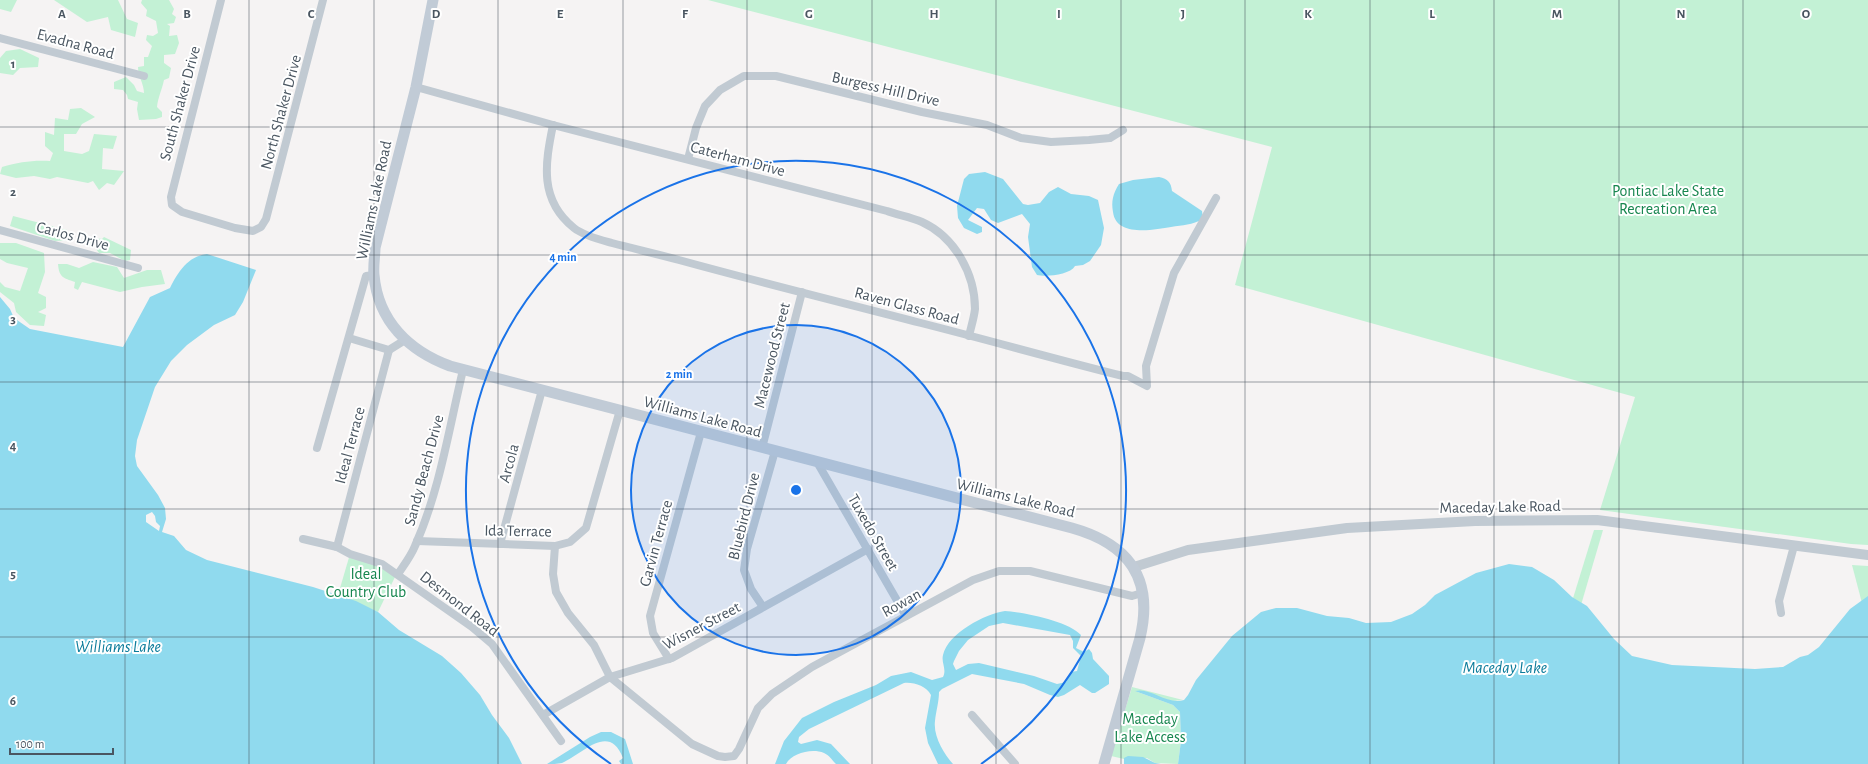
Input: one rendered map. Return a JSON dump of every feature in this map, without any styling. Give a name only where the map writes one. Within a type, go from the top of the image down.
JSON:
[{"type":"main road","name":"Williams Lake Road","points":[[433,0],[416,87],[377,241],[374,275],[379,299],[389,321],[405,340],[430,359],[463,370],[1084,531],[1102,539],[1126,556],[1134,567],[1142,593],[1144,621],[1104,764]]},
{"type":"street","name":"South Shaker Drive","points":[[221,0],[170,198],[172,205],[179,211],[235,228],[253,231],[258,230]]},
{"type":"street","name":"North Shaker Drive","points":[[258,230],[264,224],[268,212],[323,0]]},
{"type":"street","name":"Evadna Road","points":[[0,38],[144,76]]},
{"type":"street","name":"Burgess Hill Drive","points":[[688,159],[696,128],[705,106],[720,90],[744,76],[776,76],[922,112],[987,125],[1021,138],[1051,142],[1089,140],[1110,138],[1123,130]]},
{"type":"street","name":"Caterham Drive","points":[[416,87],[554,125],[887,211],[922,222],[946,238],[964,262],[973,288],[975,309],[969,336]]},
{"type":"street","name":"Raven Glass Road","points":[[554,125],[546,169],[547,182],[551,197],[564,218],[575,230],[598,239],[639,251],[1095,369],[1128,376],[1146,386],[1146,366],[1174,273],[1216,198]]},
{"type":"street","name":"Carlos Drive","points":[[0,230],[138,268]]},
{"type":"street","points":[[317,448],[366,276],[374,275]]},
{"type":"street","name":"Macewood Street","points":[[762,448],[802,292]]},
{"type":"street","points":[[349,338],[389,350],[405,340]]},
{"type":"street","name":"Ideal Terrace","points":[[337,547],[389,350]]},
{"type":"street","name":"Sandy Beach Drive","points":[[398,574],[417,541],[435,488],[463,370]]},
{"type":"street","name":"Arcola","points":[[500,544],[542,390]]},
{"type":"street","name":"Ida Terrace","points":[[417,541],[555,546],[570,542],[586,528],[620,410]]},
{"type":"street","name":"Garvin Terrace","points":[[669,659],[653,633],[650,616],[700,432]]},
{"type":"street","name":"Bluebird Drive","points":[[763,607],[751,589],[744,570],[749,541],[775,451]]},
{"type":"street","name":"Tuxedo Street","points":[[817,462],[906,616]]},
{"type":"street","name":"Maceday Lake Road","points":[[1134,567],[1188,550],[1347,528],[1475,521],[1597,520],[1655,526],[1868,555]]},
{"type":"street","name":"Desmond Road","points":[[303,539],[337,547],[350,554],[382,564],[460,617],[492,644],[561,741]]},
{"type":"street","points":[[555,546],[553,574],[556,592],[568,613],[594,645],[610,677]]},
{"type":"street","points":[[1781,613],[1779,601],[1794,546]]},
{"type":"street","name":"Wisner Street","points":[[543,715],[610,677],[669,659],[868,549]]},
{"type":"street","name":"Rowan","points":[[610,677],[692,744],[718,756],[734,756],[739,749],[758,708],[772,694],[812,667],[973,580],[999,571],[1030,571],[1132,596],[1142,593]]},
{"type":"street","points":[[972,715],[1015,764]]},
{"type":"green space","points":[[0,0],[17,0],[11,12],[0,9]]},
{"type":"green space","points":[[54,0],[118,0],[127,19],[138,23],[135,37],[111,30],[108,17],[87,22]]},
{"type":"green space","points":[[142,0],[169,0],[174,9],[172,14],[176,17],[174,23],[167,24],[170,26],[169,36],[177,35],[179,43],[175,54],[164,55],[164,63],[171,68],[169,78],[164,80],[157,107],[162,112],[162,117],[156,119],[139,120],[137,109],[138,102],[128,99],[123,90],[114,89],[114,82],[126,77],[134,85],[137,91],[144,93],[138,67],[144,66],[144,57],[148,57],[152,46],[146,40],[147,35],[153,36],[158,33],[156,21],[146,16],[147,10],[141,3]]},
{"type":"green space","name":"Pontiac Lake State Recreation Area","points":[[708,0],[1868,0],[1868,545],[1851,544],[1600,510],[1635,397],[1235,285],[1272,147]]},
{"type":"green space","points":[[20,49],[39,58],[38,67],[20,68],[13,75],[0,73],[0,58],[6,51]]},
{"type":"green space","points":[[81,108],[95,117],[82,124],[76,134],[64,134],[64,151],[82,154],[89,151],[94,134],[117,136],[113,149],[103,148],[102,169],[124,171],[114,185],[107,183],[99,190],[93,181],[88,183],[57,177],[50,179],[34,176],[16,178],[0,174],[2,167],[8,165],[32,161],[50,161],[53,153],[45,146],[45,132],[54,135],[55,118],[68,120],[70,109]]},
{"type":"green space","points":[[13,216],[67,230],[70,240],[55,241],[10,226]]},
{"type":"green space","points":[[86,237],[102,239],[104,237],[131,250],[130,260],[125,261],[110,253],[99,253],[94,246],[86,246]]},
{"type":"green space","points":[[0,243],[16,243],[44,253],[45,272],[38,293],[46,297],[46,308],[38,312],[46,315],[44,326],[30,325],[16,312],[14,303],[0,292],[0,282],[5,287],[20,291],[28,268],[7,263],[0,259]]},
{"type":"green space","points":[[93,262],[117,267],[124,278],[147,270],[161,270],[165,284],[120,292],[82,282],[78,290],[74,288],[75,282],[65,278],[59,272],[58,264],[67,264],[79,268]]},
{"type":"green space","points":[[1594,530],[1603,530],[1564,663],[1554,660]]},
{"type":"green space","name":"Ideal Country Club","points":[[350,554],[382,564],[395,577],[378,612],[338,595]]},
{"type":"green space","points":[[1852,565],[1868,566],[1868,626]]},
{"type":"green space","name":"Maceday Lake Access","points":[[1132,687],[1183,700],[1172,701],[1135,691],[1173,705],[1180,712],[1181,741],[1178,764],[1155,763],[1147,758],[1124,759],[1111,756]]},
{"type":"water","points":[[985,172],[1003,179],[1023,204],[1028,205],[1040,203],[1049,192],[1058,187],[1071,194],[1089,196],[1098,200],[1104,228],[1101,245],[1090,261],[1083,265],[1075,266],[1063,273],[1046,276],[1037,275],[1032,267],[1028,237],[1030,224],[1022,214],[998,223],[991,220],[984,209],[977,208],[968,220],[982,227],[982,232],[977,234],[964,228],[958,218],[957,206],[964,179],[969,174]]},
{"type":"water","points":[[1159,177],[1168,181],[1171,185],[1172,191],[1202,211],[1203,219],[1187,224],[1146,230],[1128,229],[1121,225],[1116,220],[1112,204],[1114,194],[1119,184],[1133,180]]},
{"type":"water","name":"Williams Lake","points":[[207,254],[256,270],[243,302],[235,315],[214,325],[187,345],[171,361],[155,387],[137,440],[135,456],[137,466],[158,495],[165,508],[166,519],[162,532],[174,536],[186,550],[207,560],[313,587],[356,601],[378,612],[399,630],[442,656],[461,673],[480,695],[492,715],[509,738],[522,764],[0,764],[0,297],[10,309],[14,318],[30,329],[123,347],[150,297],[170,288],[176,276],[184,266],[189,261],[200,255]],"holes":[[[152,512],[155,516],[156,522],[160,526],[159,531],[146,522],[146,515]]]},
{"type":"water","name":"Maceday Lake","points":[[1509,564],[1532,567],[1554,580],[1572,597],[1587,606],[1614,639],[1632,656],[1672,665],[1755,669],[1783,667],[1800,657],[1808,655],[1819,647],[1850,609],[1868,596],[1868,764],[1178,764],[1181,741],[1180,712],[1173,705],[1135,691],[1147,691],[1171,700],[1184,700],[1196,680],[1232,636],[1261,612],[1276,608],[1297,608],[1327,616],[1349,618],[1366,623],[1391,622],[1412,614],[1425,605],[1435,595],[1476,573]]},
{"type":"water","points":[[1005,611],[1034,615],[1067,625],[1075,630],[1081,635],[1076,648],[1084,652],[1089,649],[1092,653],[1093,659],[1109,676],[1109,684],[1095,693],[1092,693],[1080,685],[1058,697],[1024,684],[972,674],[939,692],[935,721],[937,739],[953,764],[938,764],[928,743],[925,728],[931,695],[926,689],[919,685],[904,683],[809,729],[799,737],[798,742],[801,744],[817,740],[831,744],[850,764],[836,764],[826,754],[808,751],[797,754],[786,764],[775,764],[784,741],[802,718],[834,702],[876,685],[891,676],[911,672],[932,680],[943,677],[943,655],[946,647],[952,639],[978,620]],"holes":[[[1003,623],[1070,635],[1073,641],[1073,648],[1081,656],[1077,671],[1071,672],[1066,682],[1057,684],[1034,676],[979,663],[968,664],[956,670],[953,664],[959,651],[968,640],[989,626]]]},
{"type":"water","points":[[601,732],[611,732],[625,739],[633,764],[621,764],[619,761],[623,758],[617,748],[611,742],[603,741],[587,748],[562,763],[547,764],[590,737]]},
{"type":"water","points":[[1128,756],[1143,757],[1155,763],[1161,764],[1124,764],[1124,758]]}]
